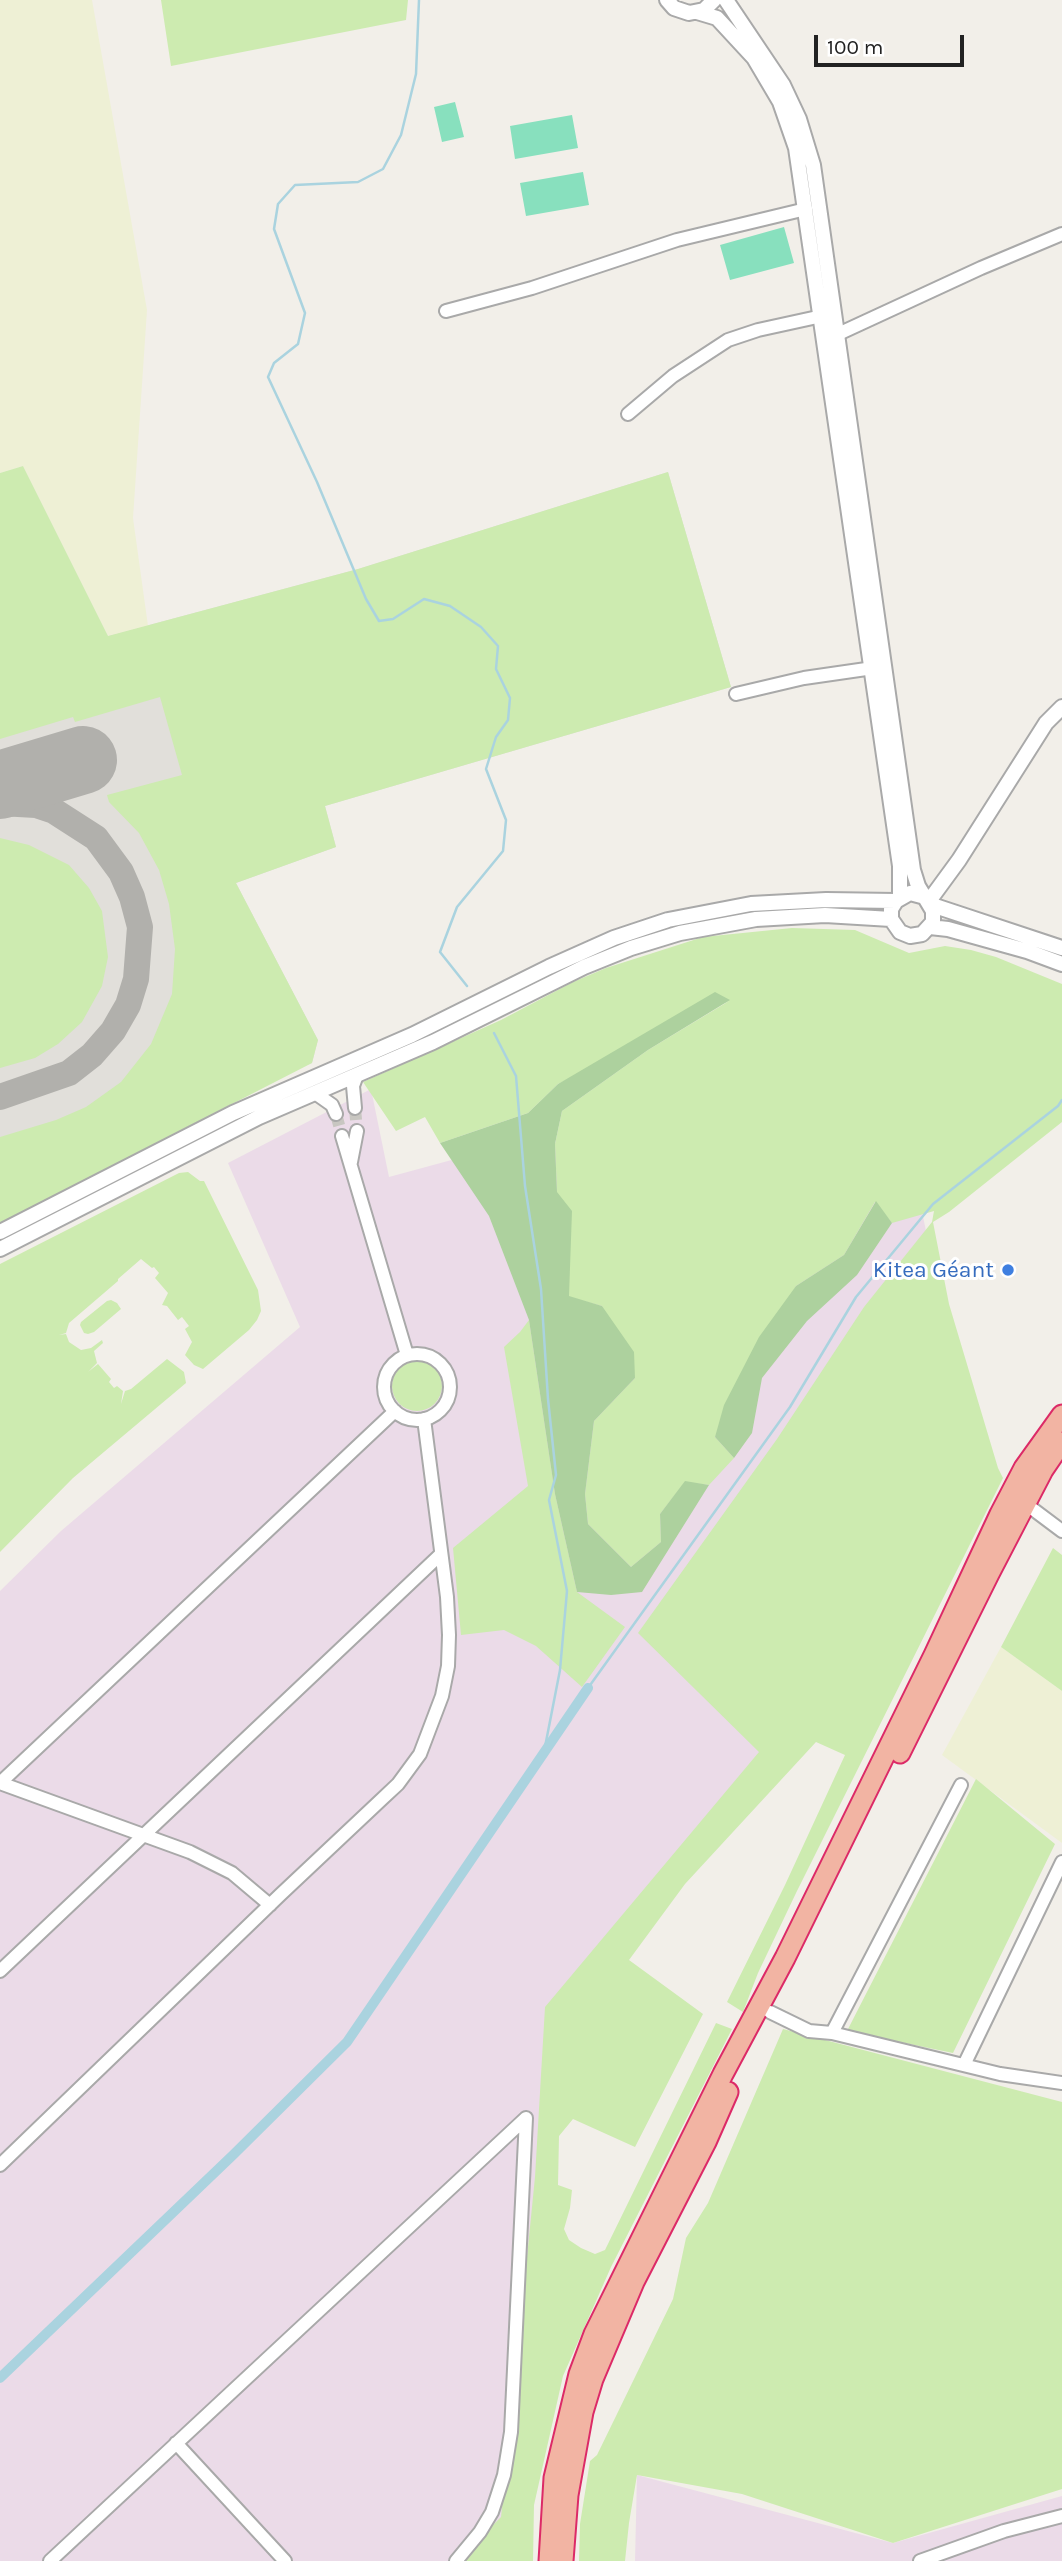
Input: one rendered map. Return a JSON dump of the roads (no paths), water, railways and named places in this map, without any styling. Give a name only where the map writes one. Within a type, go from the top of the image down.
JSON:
[{"type":"highway","points":[[549,2561],[554,2478],[579,2374],[594,2333],[723,2074],[785,1958],[928,1668],[1000,1514],[1024,1468],[1062,1415]]},
{"type":"highway","points":[[563,2561],[568,2495],[583,2412],[593,2379],[634,2282],[1043,1470],[1062,1441]]},
{"type":"street","points":[[667,0],[681,11],[711,15],[723,22],[754,58],[772,87],[792,133],[800,164],[878,667],[913,870],[934,916],[930,927],[922,934],[905,935],[896,929],[891,919],[891,909],[898,899],[900,866],[878,667],[815,181],[804,134],[783,85],[726,0]]},
{"type":"street","points":[[697,12],[704,10],[714,0]]},
{"type":"street","points":[[446,312],[532,288],[677,240],[806,209]]},
{"type":"street","points":[[836,335],[1062,234]]},
{"type":"street","points":[[628,414],[673,376],[728,340],[758,330],[822,316]]},
{"type":"street","points":[[736,694],[804,678],[878,667]]},
{"type":"street","points":[[928,901],[959,860],[1046,723],[1062,707]]},
{"type":"street","points":[[201,1138],[251,1104],[436,1024],[558,962],[641,928],[696,914],[751,904],[898,899],[915,893],[928,901],[1062,948]]},
{"type":"street","points":[[0,1232],[201,1138],[357,1075],[463,1028],[584,968],[655,940],[705,927],[756,919],[825,915],[891,919]]},
{"type":"street","points":[[930,927],[948,929],[1016,948],[1062,964]]},
{"type":"street","points":[[355,1108],[353,1086],[357,1075]]},
{"type":"street","points":[[315,1093],[334,1110],[342,1081]]},
{"type":"street","points":[[351,1163],[358,1131]]},
{"type":"street","points":[[342,1136],[407,1355]]},
{"type":"street","points":[[0,1250],[185,1146]]},
{"type":"street","points":[[407,1355],[428,1356],[445,1369],[449,1378],[450,1389],[442,1408],[424,1419],[408,1419],[395,1412],[384,1394],[386,1375],[391,1366],[407,1355]]},
{"type":"street","points":[[270,1905],[232,1873],[190,1853],[0,1783],[395,1412]]},
{"type":"street","points":[[0,2165],[398,1784],[420,1754],[442,1696],[448,1667],[447,1597],[424,1419]]},
{"type":"street","points":[[1026,1504],[1062,1531]]},
{"type":"street","points":[[0,1971],[441,1554]]},
{"type":"street","points":[[832,2033],[961,1784]]},
{"type":"street","points":[[964,2065],[1062,1862]]},
{"type":"street","points":[[770,2012],[809,2031],[832,2033],[1000,2074],[1062,2083]]},
{"type":"street","points":[[50,2561],[526,2118],[511,2432],[505,2475],[492,2512],[480,2532],[456,2561]]},
{"type":"street","points":[[176,2443],[285,2561]]},
{"type":"street","points":[[920,2561],[1004,2531],[1062,2516]]},
{"type":"waterway","points":[[419,0],[416,74],[401,135],[383,169],[358,182],[295,185],[278,204],[274,229],[305,313],[298,344],[274,363],[268,377],[317,482],[366,599],[379,621],[393,619],[424,599],[450,606],[481,627],[498,646],[496,669],[510,698],[508,720],[496,737],[486,769],[506,820],[503,851],[457,907],[440,952],[467,986]]},
{"type":"waterway","points":[[494,1033],[516,1076],[525,1186],[541,1289],[556,1475],[549,1500],[567,1591],[560,1670],[544,1752]]},
{"type":"waterway","points":[[588,1688],[790,1407],[856,1297],[933,1204],[1058,1106],[1062,1100]]},
{"type":"waterway","points":[[0,2378],[347,2042],[588,1688]]},
{"type":"tunnel","points":[[355,1108],[357,1131]]},
{"type":"tunnel","points":[[336,1114],[342,1136]]},
{"type":"place","name":"Kitea Géant","points":[[1008,1270]]}]
